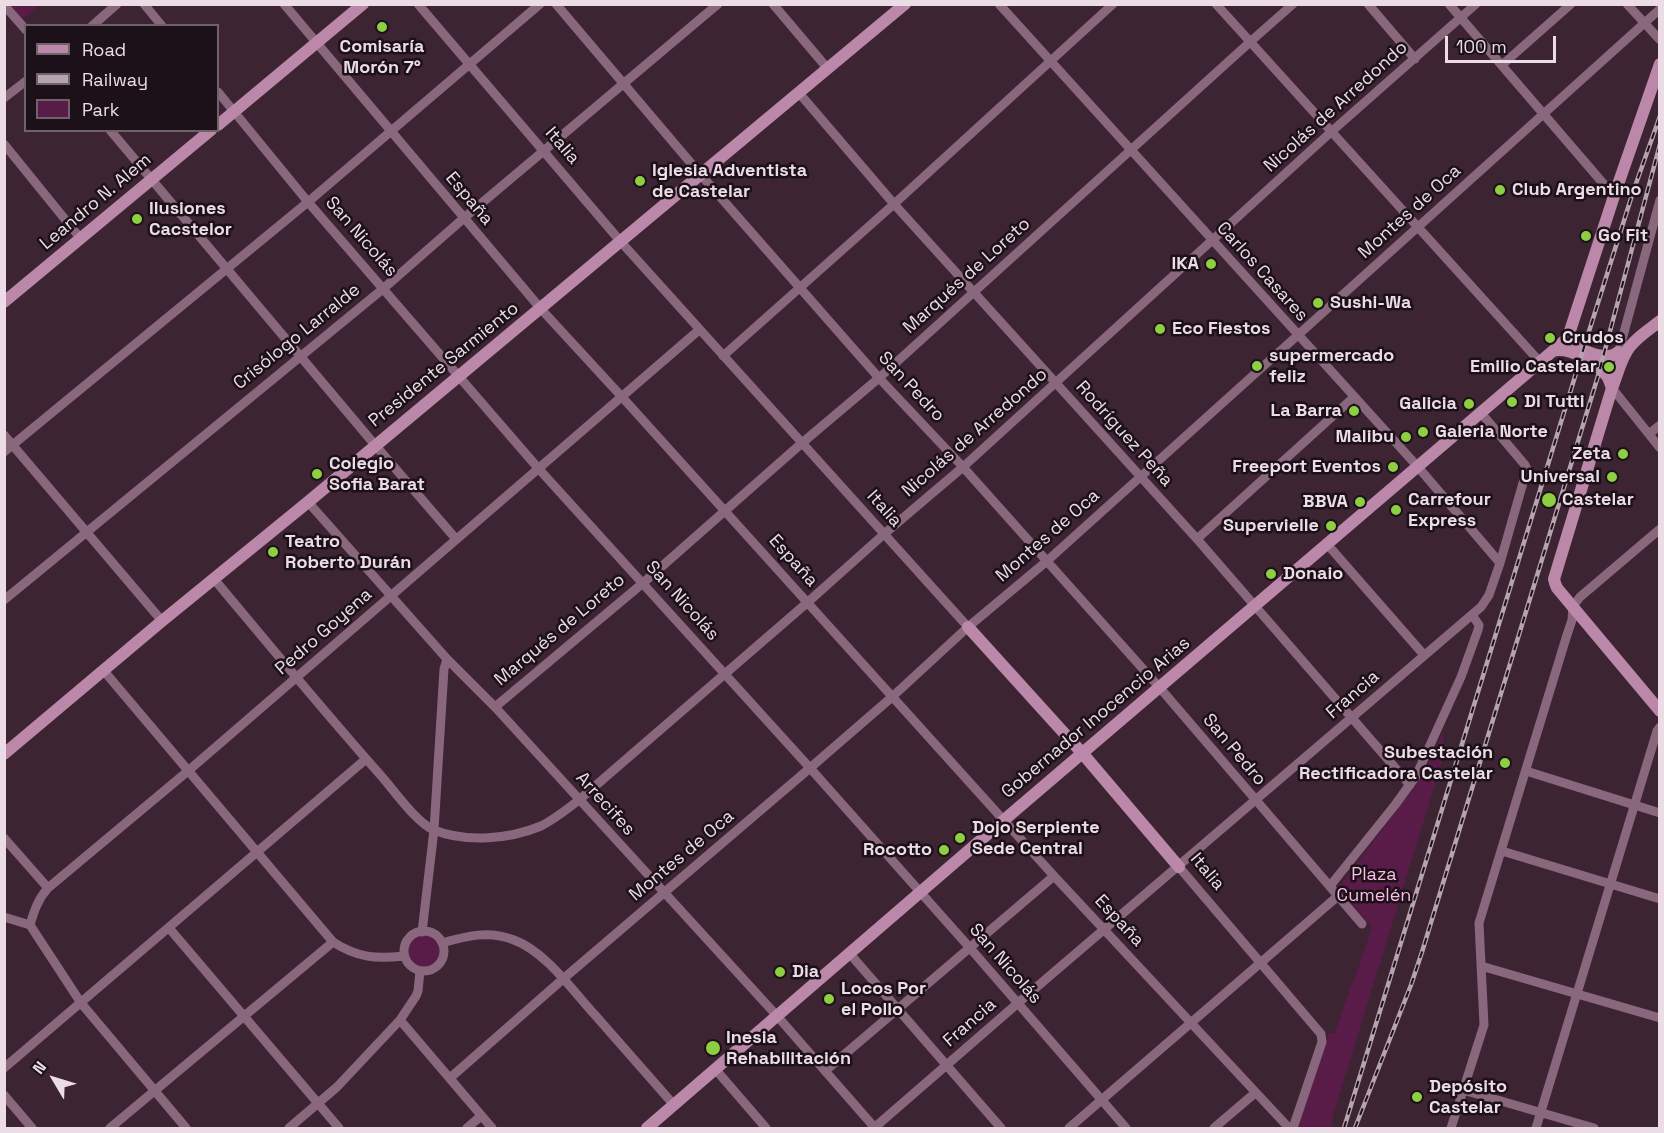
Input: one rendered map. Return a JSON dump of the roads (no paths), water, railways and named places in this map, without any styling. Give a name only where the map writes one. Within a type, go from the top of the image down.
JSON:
[{"type":"street","points":[[94,24],[117,4]]},
{"type":"street","points":[[144,4],[160,24]]},
{"type":"street","name":"España","points":[[284,4],[541,309],[1054,876],[1291,1128]]},
{"type":"street","points":[[219,124],[363,4]]},
{"type":"street","name":"Italia","points":[[418,4],[699,330],[1083,754],[1323,1038],[1291,1128]]},
{"type":"street","points":[[4,452],[308,202],[540,4]]},
{"type":"street","name":"San Pedro","points":[[556,4],[701,175],[879,378],[963,467],[1160,688],[1362,924]]},
{"type":"street","name":"Crisólogo Larralde","points":[[4,600],[384,288],[718,4]]},
{"type":"street","points":[[773,4],[828,69]]},
{"type":"street","name":"Presidente Sarmiento","points":[[4,754],[905,4]]},
{"type":"street","name":"Carlos Casares","points":[[999,4],[1418,467],[1500,563]]},
{"type":"street","points":[[723,356],[1113,4]]},
{"type":"street","points":[[1216,4],[1540,362]]},
{"type":"street","name":"Marqués de Loreto","points":[[495,707],[643,583],[879,378],[1293,4]]},
{"type":"street","points":[[1368,4],[1415,59]]},
{"type":"street","points":[[1449,4],[1614,195]]},
{"type":"street","name":"Nicolás de Arredondo","points":[[434,830],[469,837],[511,835],[542,825],[579,800],[963,467],[1331,132],[1476,4]]},
{"type":"street","points":[[1502,65],[1571,4]]},
{"type":"street","points":[[1627,4],[1659,40]]},
{"type":"street","points":[[4,5],[24,28]]},
{"type":"street","name":"Montes de Oca","points":[[450,1078],[892,697],[968,627],[1047,561],[1659,9]]},
{"type":"street","points":[[1659,64],[1568,337],[1569,342],[1600,356],[1611,356],[1623,351],[1659,321]]},
{"type":"street","points":[[4,98],[24,83]]},
{"type":"street","name":"San Nicolás","points":[[219,93],[308,202],[538,468],[810,768],[1126,1128]]},
{"type":"street","name":"Rodríguez Peña","points":[[798,93],[894,204],[1197,539],[1410,785]]},
{"type":"street","points":[[112,132],[225,269],[456,539]]},
{"type":"street","name":"Leandro N. Alem","points":[[7,295],[81,239],[209,132]]},
{"type":"street","points":[[4,144],[81,239]]},
{"type":"street","points":[[1659,200],[1623,351],[1554,579],[1573,606],[1659,711]]},
{"type":"street","name":"Pedro Goyena","points":[[30,925],[36,906],[48,888],[188,771],[699,330]]},
{"type":"street","name":"Gobernador Inocencio Arias","points":[[647,1128],[1568,337]]},
{"type":"street","points":[[1553,351],[1562,349],[1569,351],[1594,364],[1608,376],[1612,388],[1659,448]]},
{"type":"street","points":[[1197,539],[1354,397]]},
{"type":"street","name":"Francia","points":[[875,1128],[1481,607],[1489,595],[1527,474],[1526,465],[1481,413]]},
{"type":"street","points":[[1649,434],[1659,425]]},
{"type":"street","points":[[4,435],[162,621]]},
{"type":"street","name":"Arrecifes","points":[[308,502],[447,659],[495,707],[778,1017],[875,1128]]},
{"type":"street","points":[[1451,1128],[1484,1025],[1479,923],[1568,632],[1573,606],[1580,597],[1659,528]]},
{"type":"street","points":[[1327,544],[1424,655]]},
{"type":"street","points":[[214,579],[366,759],[421,821],[434,830]]},
{"type":"street","points":[[1330,886],[1410,785],[1461,677],[1479,625],[1472,615]]},
{"type":"street","points":[[422,932],[434,830],[444,669],[447,659]]},
{"type":"street","points":[[104,671],[333,942],[363,956],[375,958],[404,956]]},
{"type":"street","points":[[1536,1128],[1659,728]]},
{"type":"street","points":[[4,1052],[8,1064],[366,759]]},
{"type":"street","points":[[1526,771],[1659,813]]},
{"type":"street","points":[[4,838],[48,888]]},
{"type":"street","points":[[1502,851],[1659,899]]},
{"type":"street","points":[[825,1071],[1054,876]]},
{"type":"street","points":[[1069,1128],[1338,896]]},
{"type":"street","points":[[4,917],[30,925],[81,1003],[186,1128]]},
{"type":"street","points":[[169,928],[339,1128]]},
{"type":"street","points":[[416,933],[434,934],[442,943],[441,961],[432,970],[420,971],[410,966],[404,956],[406,942],[416,933]]},
{"type":"street","points":[[442,943],[477,934],[506,937],[543,958],[674,1105]]},
{"type":"street","points":[[110,1128],[333,942]]},
{"type":"street","points":[[850,954],[1000,1128]]},
{"type":"street","points":[[1481,966],[1659,1018]]},
{"type":"street","points":[[289,1128],[319,1104],[400,1020],[418,991],[420,971]]},
{"type":"street","points":[[400,1020],[492,1128]]},
{"type":"street","points":[[716,1070],[766,1128]]},
{"type":"street","points":[[1463,1090],[1594,1128]]},
{"type":"street","points":[[1214,1128],[1256,1093]]},
{"type":"street","points":[[4,1095],[32,1128]]},
{"type":"street","points":[[467,1128],[481,1116]]},
{"type":"railway","points":[[1344,1128],[1585,344],[1633,192],[1660,116]]},
{"type":"railway","points":[[1355,1128],[1422,952],[1598,376],[1660,144]]},
{"type":"place","name":"Comisaría Morón 7°","points":[[382,27]]},
{"type":"place","name":"Iglesia Adventista de Castelar","points":[[640,181]]},
{"type":"place","name":"Club Argentino","points":[[1500,190]]},
{"type":"place","name":"Ilusiones Cacstelor","points":[[137,219]]},
{"type":"place","name":"Go Fit","points":[[1586,236]]},
{"type":"place","name":"IKA","points":[[1211,264]]},
{"type":"place","name":"Sushi-Wa","points":[[1318,303]]},
{"type":"place","name":"Eco Fiestos","points":[[1160,329]]},
{"type":"place","name":"Crudos","points":[[1550,338]]},
{"type":"place","name":"supermercado feliz","points":[[1257,366]]},
{"type":"place","name":"Emilio Castelar","points":[[1609,367]]},
{"type":"place","name":"Di Tutti","points":[[1512,402]]},
{"type":"place","name":"Galicia","points":[[1469,404]]},
{"type":"place","name":"La Barra","points":[[1354,411]]},
{"type":"place","name":"Galeria Norte","points":[[1423,432]]},
{"type":"place","name":"Malibu","points":[[1406,437]]},
{"type":"place","name":"Zeta","points":[[1623,454]]},
{"type":"place","name":"Freeport Eventos","points":[[1393,467]]},
{"type":"place","name":"Colegio Sofia Barat","points":[[317,474]]},
{"type":"place","name":"Universal","points":[[1612,477]]},
{"type":"place","name":"Castelar","points":[[1549,500]]},
{"type":"place","name":"BBVA","points":[[1360,502]]},
{"type":"place","name":"Carrefour Express","points":[[1396,510]]},
{"type":"place","name":"Supervielle","points":[[1331,526]]},
{"type":"place","name":"Teatro Roberto Durán","points":[[273,552]]},
{"type":"place","name":"Donaio","points":[[1271,574]]},
{"type":"place","name":"Subestación Rectificadora Castelar","points":[[1505,763]]},
{"type":"place","name":"Dojo Serpiente Sede Central","points":[[960,838]]},
{"type":"place","name":"Rocotto","points":[[944,850]]},
{"type":"place","name":"Dia","points":[[780,972]]},
{"type":"place","name":"Locos Por el Pollo","points":[[829,999]]},
{"type":"place","name":"Inesia Rehabilitación","points":[[713,1048]]},
{"type":"place","name":"Depósito Castelar","points":[[1417,1097]]},
{"type":"park label","name":"Plaza Cumelén","points":[[1374,885]]}]
